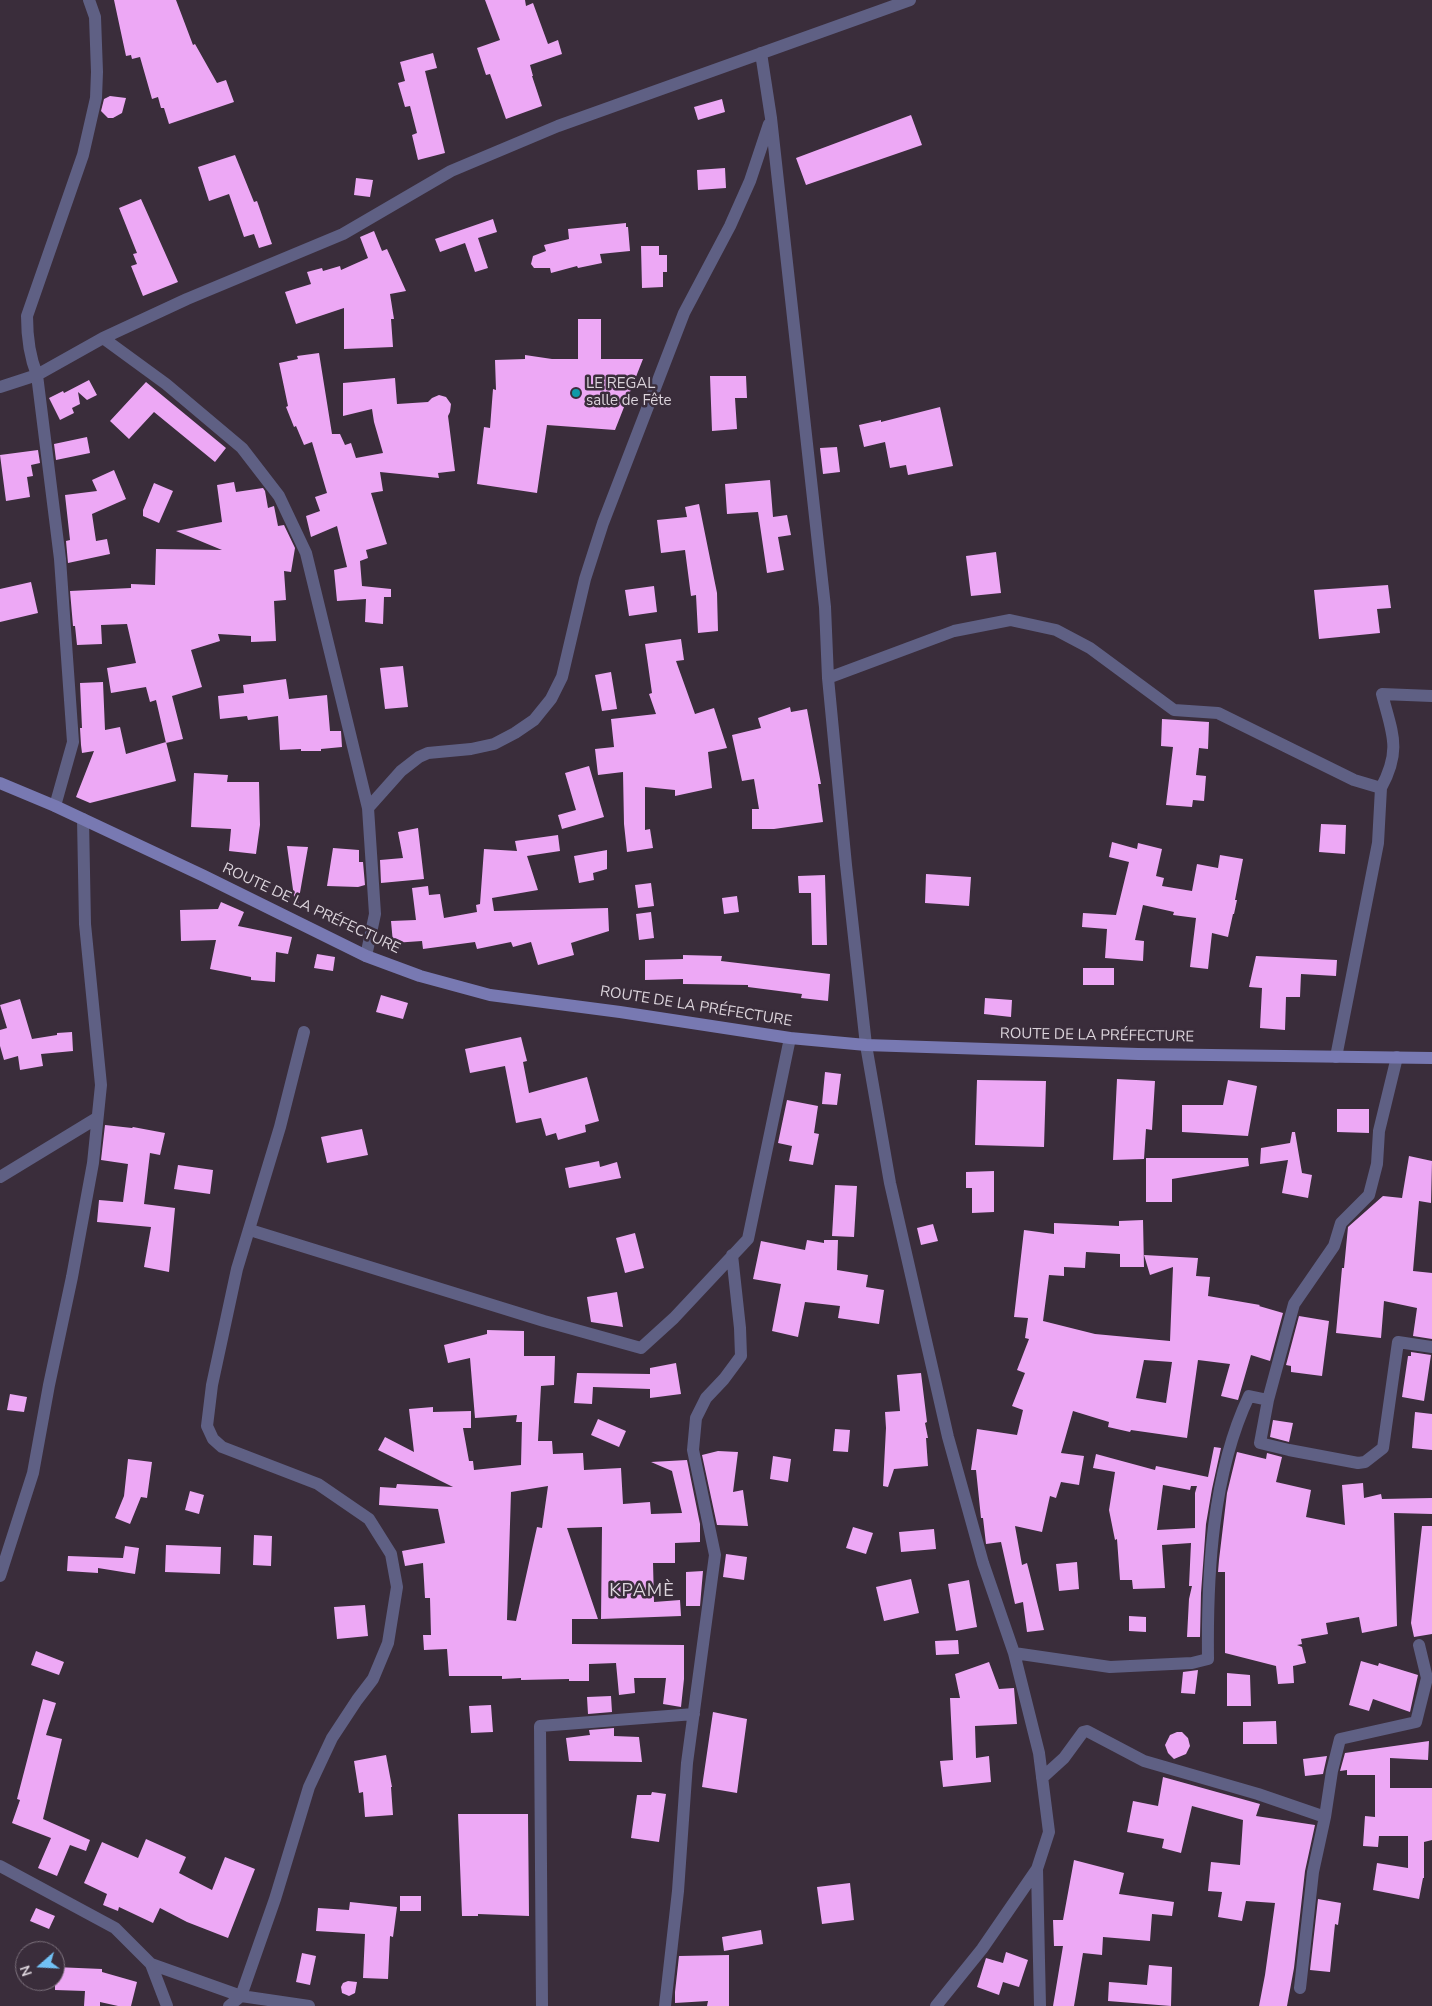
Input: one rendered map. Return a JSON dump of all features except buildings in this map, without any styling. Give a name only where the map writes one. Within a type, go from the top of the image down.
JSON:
[{"type":"street","points":[[55,806],[73,742],[60,559],[37,374],[31,360],[27,336],[27,316],[83,155],[96,98],[95,17],[89,0]]},
{"type":"street","points":[[0,386],[37,374],[103,338],[187,299],[343,234],[450,171],[558,126],[910,0]]},
{"type":"street","points":[[761,53],[771,118],[825,607],[828,678],[866,1046],[890,1183],[948,1436],[983,1563],[1014,1653],[1039,1753],[1049,1832],[1037,1869],[982,1949],[936,2006]]},
{"type":"street","points":[[368,808],[401,771],[419,756],[494,744],[515,734],[534,720],[551,699],[562,677],[585,579],[603,523],[684,313],[730,226],[750,181],[771,118]]},
{"type":"street","points":[[103,338],[166,384],[242,448],[279,496],[306,553],[368,808],[375,914],[366,956]]},
{"type":"street","points":[[828,678],[954,631],[1010,620],[1056,630],[1122,670],[1174,710],[1218,713],[1354,780],[1382,788]]},
{"type":"street","points":[[1336,1057],[1378,843],[1382,788],[1391,770],[1395,742],[1382,694],[1432,696]]},
{"type":"street","name":"ROUTE DE LA PRÉFECTURE","points":[[0,784],[55,806],[204,876],[366,956],[420,976],[490,995],[620,1012],[790,1038],[866,1046],[1138,1054],[1397,1056],[1432,1058]]},
{"type":"street","points":[[0,1576],[33,1473],[93,1163],[102,1085],[85,924],[82,819]]},
{"type":"street","points":[[229,2006],[241,1996],[275,1898],[309,1787],[332,1738],[357,1700],[374,1679],[388,1643],[397,1587],[391,1554],[368,1519],[318,1484],[222,1447],[213,1439],[207,1426],[212,1386],[237,1269],[280,1127],[304,1032]]},
{"type":"street","points":[[250,1230],[544,1321],[642,1348],[674,1318],[748,1238],[790,1038]]},
{"type":"street","points":[[1397,1056],[1379,1131],[1377,1164],[1369,1195],[1341,1223],[1334,1246],[1294,1304],[1268,1400],[1260,1443],[1363,1463],[1383,1448],[1398,1342],[1432,1347]]},
{"type":"street","points":[[0,1177],[97,1118]]},
{"type":"street","points":[[665,2006],[678,1891],[687,1763],[715,1555],[693,1450],[696,1418],[706,1398],[724,1379],[741,1356],[732,1255]]},
{"type":"street","points":[[1014,1653],[1110,1667],[1192,1663],[1208,1659],[1208,1617],[1215,1527],[1225,1466],[1238,1419],[1249,1396],[1268,1400]]},
{"type":"street","points":[[1300,1988],[1313,1872],[1340,1739],[1416,1722],[1427,1678],[1419,1645]]},
{"type":"street","points":[[542,2006],[540,1726],[694,1714]]},
{"type":"street","points":[[1042,1778],[1064,1758],[1085,1731],[1144,1761],[1258,1794],[1325,1817]]},
{"type":"street","points":[[0,1866],[116,1928],[151,1964],[167,2006]]},
{"type":"street","points":[[1037,1869],[1040,2006]]},
{"type":"street","points":[[151,1964],[241,1996],[308,2006]]},
{"type":"place","name":"LE REGAL salle de Fête","points":[[576,393]]},
{"type":"district","name":"KPAMÈ","points":[[642,1592]]}]
